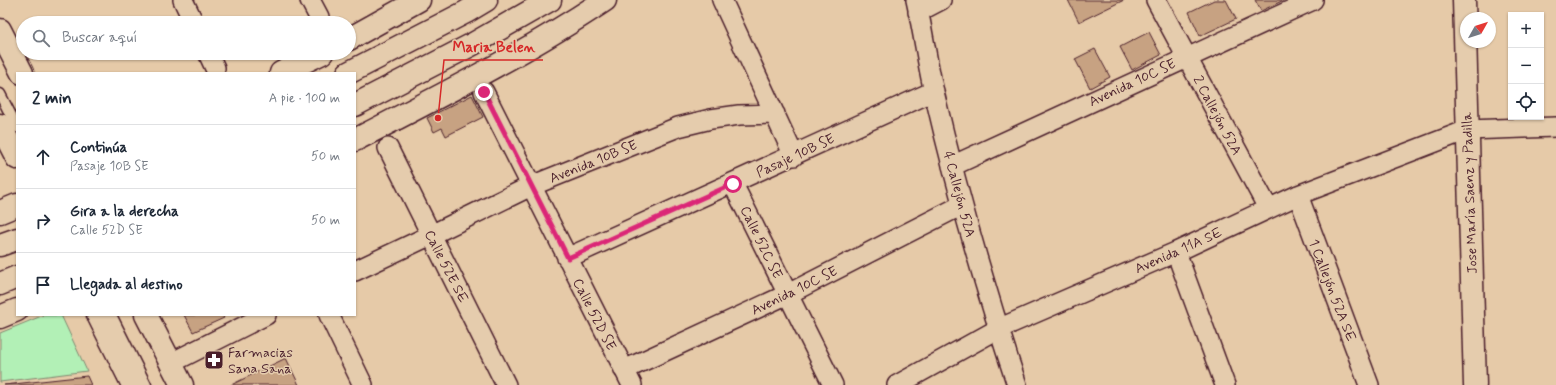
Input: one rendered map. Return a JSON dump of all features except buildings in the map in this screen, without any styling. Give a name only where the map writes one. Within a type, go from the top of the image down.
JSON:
[{"type":"main road","points":[[350,72],[466,12],[486,0]]},
{"type":"main road","points":[[356,104],[474,44],[550,0],[566,26]]},
{"type":"main road","points":[[356,139],[476,78],[566,26],[605,0]]},
{"type":"main road","name":"Jose María Saenz y Padilla","points":[[1464,0],[1475,385]]},
{"type":"main road","points":[[356,35],[410,5],[414,39]]},
{"type":"main road","points":[[0,30],[21,72]]},
{"type":"main road","points":[[283,72],[308,60]]},
{"type":"main road","points":[[0,125],[16,156]]},
{"type":"main road","points":[[0,212],[16,205]]},
{"type":"main road","points":[[0,245],[16,239]]},
{"type":"main road","points":[[0,284],[16,276]]},
{"type":"main road","points":[[0,317],[16,310]]},
{"type":"main road","points":[[98,316],[133,385]]},
{"type":"main road","points":[[147,316],[182,385]]},
{"type":"street","points":[[183,0],[191,16]]},
{"type":"street","points":[[310,0],[318,16]]},
{"type":"street","points":[[722,0],[794,156]]},
{"type":"street","points":[[917,6],[941,0]]},
{"type":"street","name":"2 Callejón 52A","points":[[1156,0],[1268,208]]},
{"type":"street","name":"Avenida 10C SE","points":[[952,166],[1313,0]]},
{"type":"street","name":"4 Callejón 52A","points":[[917,6],[934,91],[962,205],[998,329],[1017,385]]},
{"type":"street","name":"Pasaje 10B SE","points":[[568,258],[934,91]]},
{"type":"street","name":"Calle 52D SE","points":[[484,92],[628,378]]},
{"type":"street","name":"Avenida 10B SE","points":[[356,271],[531,186],[678,127],[711,119],[739,115],[775,114]]},
{"type":"street","name":"Avenida 11A SE","points":[[897,385],[998,329],[1176,252],[1298,195],[1467,130],[1556,127]]},
{"type":"street","name":"Calle 52E SE","points":[[388,148],[506,385]]},
{"type":"street","name":"Calle 52C SE","points":[[733,184],[833,385]]},
{"type":"street","name":"1 Callejón 52A SE","points":[[1298,195],[1369,385]]},
{"type":"street","name":"Avenida 10C SE","points":[[628,378],[962,205]]},
{"type":"street","points":[[1176,252],[1225,385]]},
{"type":"street","points":[[171,364],[264,316]]},
{"type":"street","points":[[329,316],[363,385]]},
{"type":"lane","points":[[0,94],[16,125]]},
{"type":"lane","points":[[112,316],[146,385]]},
{"type":"green space","points":[[42,316],[61,316],[87,371],[0,382],[0,333]]},
{"type":"place","name":"Maria Belen","points":[[438,118]]},
{"type":"place","name":"Farmacias Sana Sana","points":[[214,360]]},
{"type":"route","points":[[484,92],[568,258],[733,184]]}]
